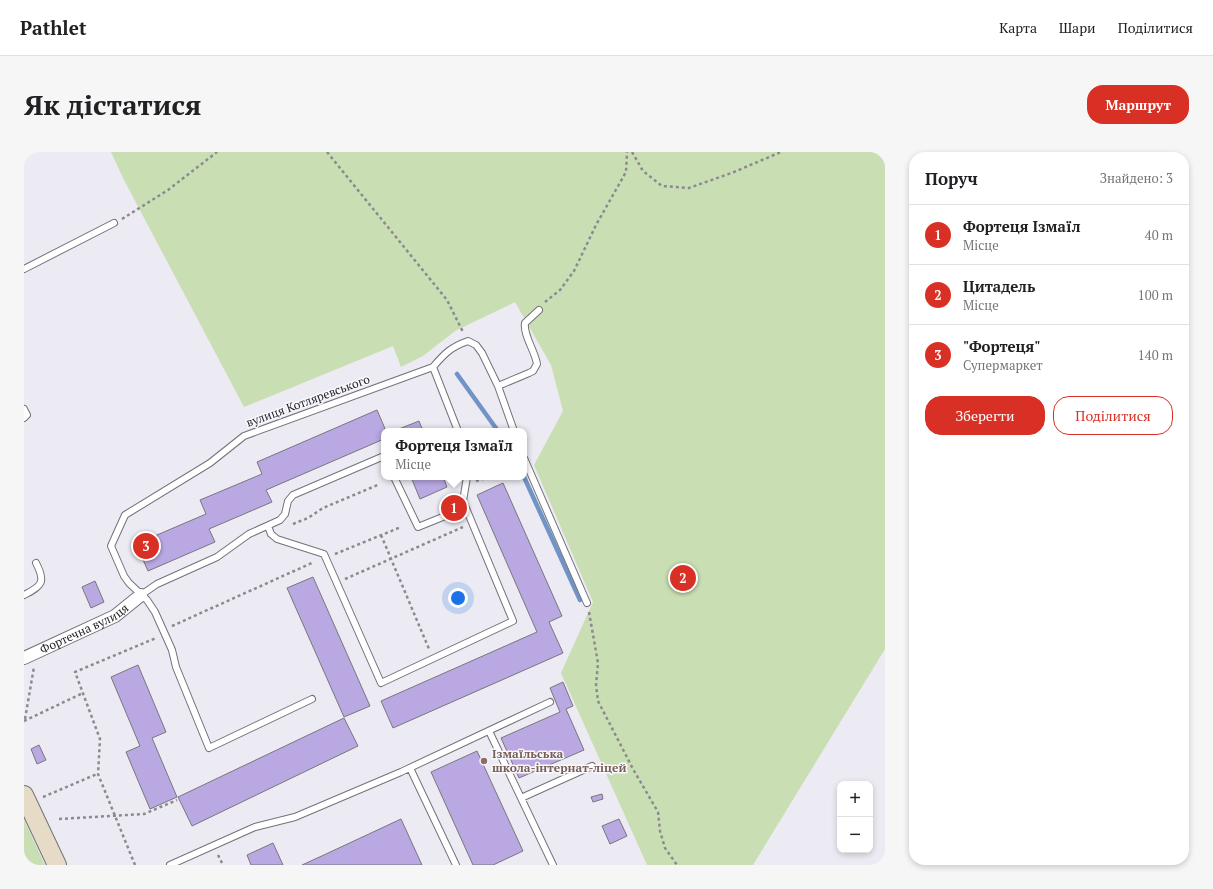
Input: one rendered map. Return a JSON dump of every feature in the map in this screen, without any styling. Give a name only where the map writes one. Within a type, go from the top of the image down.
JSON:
[{"type":"street","name":"Фортечна вулиця","points":[[29,661],[115,616],[141,595]]},
{"type":"street","points":[[32,797],[58,865]]},
{"type":"lane","points":[[24,269],[114,223]]},
{"type":"lane","points":[[498,386],[534,371],[537,364],[536,356],[524,329],[525,322],[540,310]]},
{"type":"lane","points":[[457,428],[434,367],[454,346],[468,341],[476,345],[482,353],[498,386],[513,428]]},
{"type":"lane","name":"вулиця Котляревського","points":[[141,595],[124,576],[111,546],[125,515],[210,463],[244,436],[434,367]]},
{"type":"lane","points":[[24,409],[27,415],[24,418]]},
{"type":"lane","points":[[312,699],[209,748],[176,668],[172,650],[151,606],[141,595],[157,584],[217,557],[241,539],[283,518],[288,500],[293,495],[381,457]]},
{"type":"lane","points":[[527,465],[587,603]]},
{"type":"lane","points":[[395,480],[418,527],[465,508]]},
{"type":"lane","points":[[268,526],[271,534],[277,539],[324,554],[381,683],[513,621],[465,508],[463,501],[466,480]]},
{"type":"lane","points":[[24,595],[41,584],[42,578],[36,563]]},
{"type":"lane","points":[[170,865],[255,827],[295,817],[410,768],[550,702]]},
{"type":"lane","points":[[489,731],[553,865]]},
{"type":"lane","points":[[521,798],[592,766]]},
{"type":"lane","points":[[410,768],[456,865]]},
{"type":"path","points":[[114,223],[168,190],[216,152]]},
{"type":"path","points":[[327,152],[447,300],[468,341]]},
{"type":"path","points":[[542,304],[560,290],[574,271],[596,225],[626,172],[628,152]]},
{"type":"path","points":[[632,152],[643,171],[662,186],[689,188],[734,172],[781,152]]},
{"type":"path","points":[[293,524],[308,518],[323,508],[380,484]]},
{"type":"path","points":[[346,579],[467,525]]},
{"type":"path","points":[[336,554],[400,527]]},
{"type":"path","points":[[381,535],[431,654]]},
{"type":"path","points":[[166,629],[318,560]]},
{"type":"path","points":[[587,603],[598,663],[596,686],[598,701],[633,769],[658,812],[660,831],[665,848],[677,865]]},
{"type":"path","points":[[135,865],[98,774],[100,739],[75,672],[160,636]]},
{"type":"path","points":[[29,661],[25,720],[83,693]]},
{"type":"path","points":[[32,797],[98,774]]},
{"type":"path","points":[[59,819],[144,814],[177,800]]},
{"type":"green space","points":[[111,152],[885,152],[885,649],[753,865],[647,865],[561,673],[593,602],[534,465],[563,411],[551,365],[515,302],[455,331],[423,356],[401,367],[393,346],[244,407],[124,180]]},
{"type":"green space","points":[[24,820],[45,865],[24,865]]},
{"type":"building","points":[[377,410],[385,428],[381,428],[381,440],[266,490],[272,502],[209,529],[215,542],[148,571],[136,544],[206,514],[200,500],[262,474],[257,462]]},
{"type":"building","points":[[419,421],[422,428],[402,428]]},
{"type":"building","points":[[412,480],[444,480],[447,487],[420,499]]},
{"type":"building","points":[[503,483],[562,616],[549,622],[563,653],[393,728],[381,701],[537,632],[477,495]]},
{"type":"building","points":[[313,577],[370,706],[344,717],[287,588]]},
{"type":"building","points":[[95,581],[104,602],[91,608],[82,587]]},
{"type":"building","points":[[138,665],[166,732],[152,738],[177,797],[150,809],[126,752],[140,746],[111,677]]},
{"type":"building","points":[[563,682],[573,706],[566,709],[584,750],[519,778],[501,738],[560,712],[550,688]]},
{"type":"building","points":[[344,718],[358,746],[192,826],[178,797]]},
{"type":"building","points":[[39,745],[46,760],[37,764],[31,749]]},
{"type":"building","points":[[477,751],[523,851],[493,865],[473,865],[431,772]]},
{"type":"building","points":[[602,794],[603,799],[593,802],[591,797]]},
{"type":"building","points":[[401,819],[422,865],[302,865],[326,854]]},
{"type":"building","points":[[619,819],[627,836],[610,844],[602,826]]},
{"type":"building","points":[[273,843],[283,865],[251,865],[247,855]]},
{"type":"waterway","points":[[457,374],[496,428]]},
{"type":"waterway","points":[[525,480],[580,600]]},
{"type":"place","name":"Фортеця Ізмаїл","points":[[454,508]]},
{"type":"place","name":"\"Фортеця\"","points":[[146,546]]},
{"type":"place","name":"Цитадель","points":[[683,578]]},
{"type":"place","name":"Ізмаїльська школа-інтернат-ліцей","points":[[484,761]]}]
